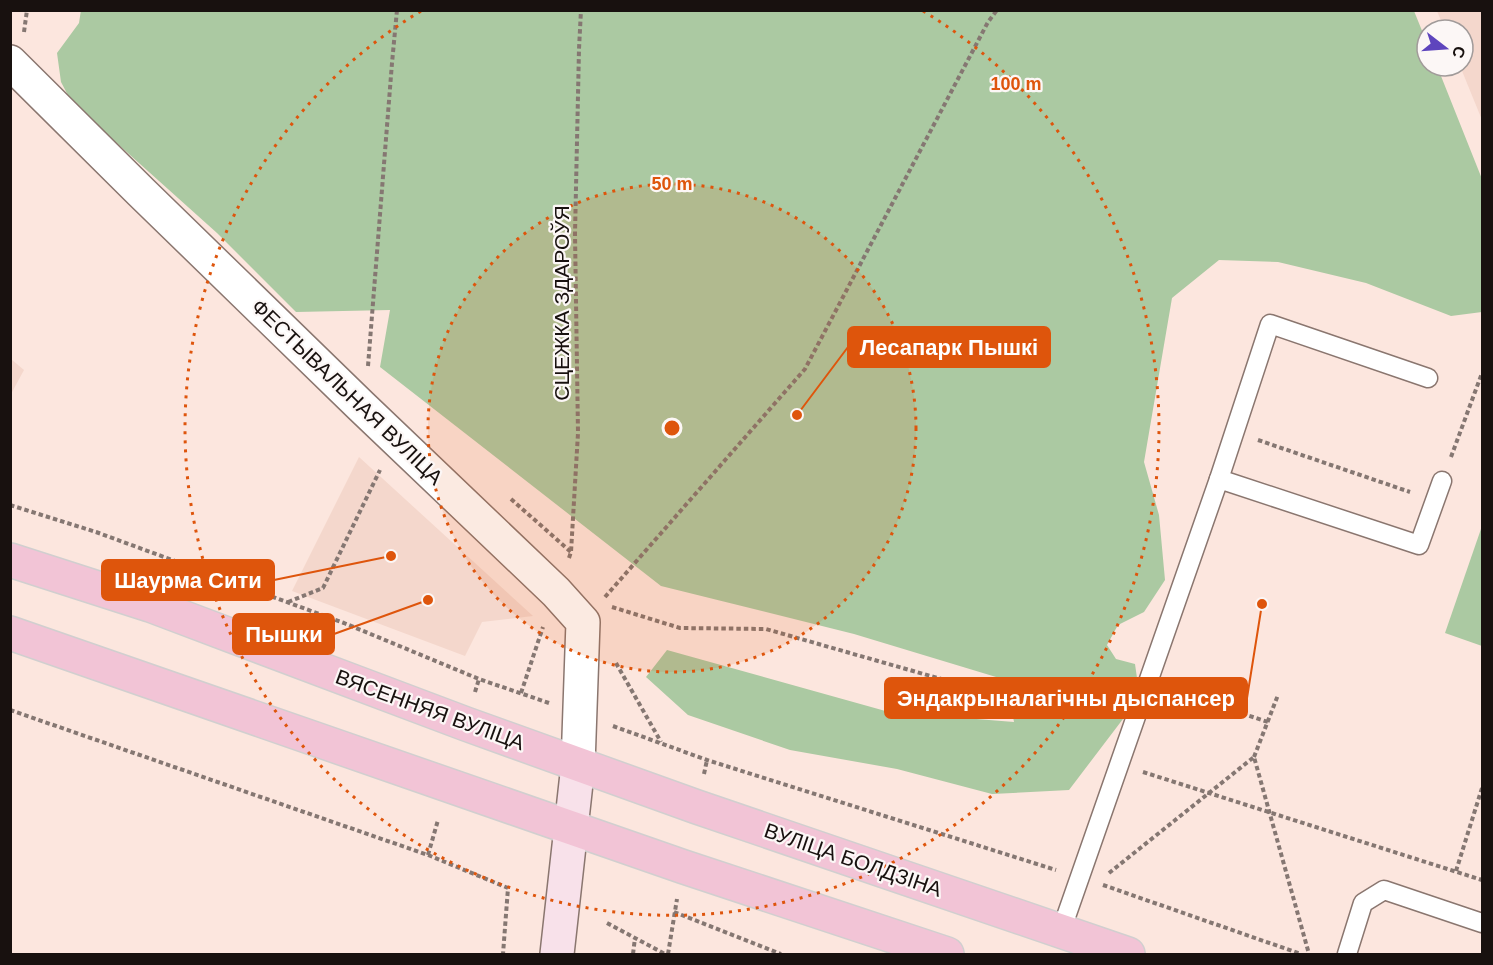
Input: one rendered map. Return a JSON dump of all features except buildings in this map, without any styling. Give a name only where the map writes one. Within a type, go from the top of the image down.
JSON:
[{"type":"main road","name":"ВЯСЕННЯЯ ВУЛІЦА","points":[[10,560],[150,605],[578,765]]},
{"type":"main road","points":[[10,633],[570,828],[947,954]]},
{"type":"main road","points":[[557,954],[578,765]]},
{"type":"main road","name":"ВУЛІЦА БОЛДЗІНА","points":[[578,765],[1128,954]]},
{"type":"street","name":"ФЕСТЫВАЛЬНАЯ ВУЛІЦА","points":[[10,62],[361,406],[556,592],[591,612]]},
{"type":"street","points":[[578,765],[580,673],[591,612]]},
{"type":"lane","points":[[1061,931],[1088,880],[1120,764],[1220,479],[1270,324],[1428,378]]},
{"type":"lane","points":[[1220,479],[1419,545],[1442,480]]},
{"type":"lane","points":[[1347,954],[1363,903],[1384,890],[1482,923]]},
{"type":"path","points":[[367,374],[397,10]]},
{"type":"path","name":"СЦЕЖКА ЗДАРОЎЯ","points":[[521,693],[571,552],[578,433],[575,234],[581,10]]},
{"type":"path","points":[[591,612],[805,369],[988,22],[997,10]]},
{"type":"path","points":[[1442,480],[1482,373]]},
{"type":"path","points":[[1235,432],[1435,500]]},
{"type":"path","points":[[288,602],[323,588],[382,467]]},
{"type":"path","points":[[508,497],[571,552]]},
{"type":"path","points":[[10,505],[96,532],[288,602],[479,679],[707,760],[1088,880],[1301,954]]},
{"type":"path","points":[[591,612],[680,628],[766,629],[976,689]]},
{"type":"path","points":[[591,612],[662,744]]},
{"type":"path","points":[[1148,683],[1268,722]]},
{"type":"path","points":[[1088,880],[1209,793],[1254,756],[1278,695]]},
{"type":"path","points":[[10,710],[428,855],[508,888],[502,954]]},
{"type":"path","points":[[1254,756],[1309,954]]},
{"type":"path","points":[[1120,764],[1482,880]]},
{"type":"path","points":[[1456,871],[1482,788]]},
{"type":"path","points":[[428,855],[438,820]]},
{"type":"path","points":[[607,923],[666,954],[678,895]]},
{"type":"path","points":[[675,912],[782,954]]},
{"type":"path","points":[[633,954],[635,938]]},
{"type":"shaded area","points":[[1437,11],[1482,11],[1482,120],[1465,78],[1475,78],[1475,18],[1440,18]]},
{"type":"shaded area","points":[[11,359],[24,370],[11,394]]},
{"type":"shaded area","points":[[359,457],[533,616],[482,622],[465,656],[292,591]]},
{"type":"green space","points":[[81,10],[1414,11],[1417,18],[1415,18],[1415,78],[1442,78],[1482,179],[1482,312],[1451,316],[1366,283],[1278,262],[1219,260],[1172,298],[1144,462],[1159,515],[1165,580],[1144,612],[1118,625],[1107,645],[1116,659],[1135,664],[1137,678],[1126,715],[1069,790],[992,794],[897,769],[790,750],[688,715],[646,677],[667,650],[889,712],[1014,722],[1006,680],[854,634],[661,586],[380,367],[390,310],[296,312],[217,233],[72,103],[61,82],[57,53],[79,23]]},
{"type":"green space","points":[[1482,526],[1482,646],[1445,633]]},
{"type":"place","name":"Лесапарк Пышкі","points":[[797,415]]},
{"type":"place","name":"Шаурма Сити","points":[[391,556]]},
{"type":"place","name":"Пышки","points":[[428,600]]},
{"type":"place","name":"Эндакрыналагічны дыспансер","points":[[1262,604]]}]
